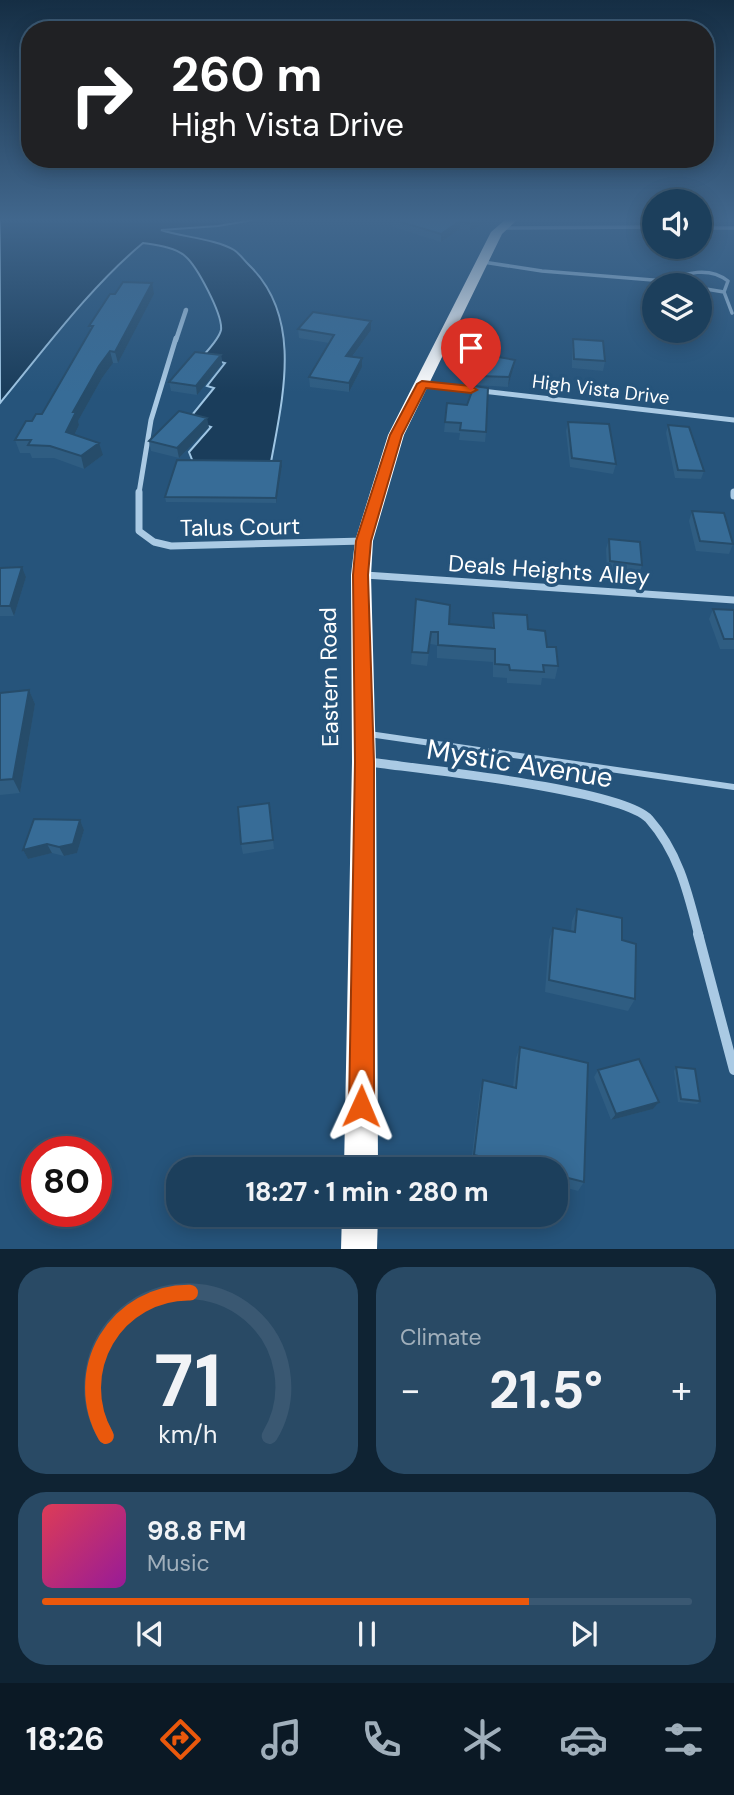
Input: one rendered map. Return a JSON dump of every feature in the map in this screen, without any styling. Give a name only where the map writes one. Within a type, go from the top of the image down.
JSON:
[{"type":"highway","name":"Eastern Road","points":[[361,1157],[363,541],[396,435],[474,277]]},
{"type":"highway","points":[[359,1249],[360,1227]]},
{"type":"street","name":"Talus Court","points":[[186,310],[145,448],[136,511],[139,531],[153,542],[171,546],[363,541]]},
{"type":"street","name":"High Vista Drive","points":[[422,384],[734,420]]},
{"type":"street","name":"Deals Heights Alley","points":[[361,575],[734,600]]},
{"type":"street","name":"Mystic Avenue","points":[[364,762],[547,787],[624,804],[647,817],[674,854],[684,879],[734,1070]]},
{"type":"lane","points":[[619,277],[642,279]]},
{"type":"lane","points":[[722,277],[727,281],[724,292],[732,313]]},
{"type":"lane","points":[[712,290],[724,292]]},
{"type":"lane","points":[[362,733],[734,787]]},
{"type":"water","points":[[0,277],[106,277],[68,320],[0,403]]},
{"type":"water","points":[[200,277],[259,277],[277,308],[283,333],[284,384],[271,462],[193,462],[189,452],[211,427],[188,420],[214,388],[207,386],[225,363],[202,357],[221,330],[218,314]]},
{"type":"building","points":[[123,282],[152,283],[115,352],[110,351],[99,366],[73,412],[76,412],[66,432],[99,443],[81,456],[50,446],[28,445],[31,440],[15,440],[26,421],[32,421],[36,414],[42,414],[93,326],[89,326],[110,294],[115,294]]},
{"type":"building","points":[[313,312],[371,321],[346,356],[362,358],[349,383],[309,377],[334,335],[298,329]]},
{"type":"building","points":[[573,339],[603,341],[605,361],[574,359]]},
{"type":"building","points":[[195,352],[221,355],[196,386],[169,382]]},
{"type":"building","points":[[487,355],[515,360],[509,377],[478,376]]},
{"type":"building","points":[[474,386],[488,388],[486,432],[460,430],[461,423],[445,422],[447,403],[467,405]]},
{"type":"building","points":[[179,411],[207,418],[177,448],[149,441]]},
{"type":"building","points":[[568,422],[609,424],[616,464],[572,458]]},
{"type":"building","points":[[668,425],[689,427],[704,471],[678,470]]},
{"type":"building","points":[[177,460],[281,461],[276,498],[165,497]]},
{"type":"building","points":[[692,511],[724,513],[733,544],[700,541]]},
{"type":"building","points":[[609,539],[640,542],[642,565],[610,561]]},
{"type":"building","points":[[22,567],[10,606],[0,606],[0,568]]},
{"type":"building","points":[[416,599],[450,605],[449,624],[494,628],[493,613],[527,615],[528,629],[545,631],[547,647],[556,647],[558,666],[543,665],[544,672],[510,670],[509,665],[495,664],[495,649],[438,645],[438,632],[431,632],[428,653],[412,652]]},
{"type":"building","points":[[713,609],[734,610],[734,639],[724,639]]},
{"type":"building","points":[[29,690],[13,779],[0,780],[0,693]]},
{"type":"building","points":[[269,803],[273,840],[241,844],[238,807]]},
{"type":"building","points":[[34,819],[80,820],[73,844],[59,847],[47,844],[23,850]]},
{"type":"building","points":[[577,909],[622,918],[622,940],[636,944],[635,999],[549,980],[553,928],[575,932]]},
{"type":"building","points":[[520,1047],[588,1063],[584,1182],[568,1178],[568,1157],[474,1155],[483,1080],[516,1088]]},
{"type":"building","points":[[639,1059],[659,1102],[616,1114],[598,1070]]},
{"type":"building","points":[[676,1067],[695,1069],[700,1101],[681,1099]]},
{"type":"route","points":[[361,1106],[363,541],[396,435],[422,384],[471,390]]}]
